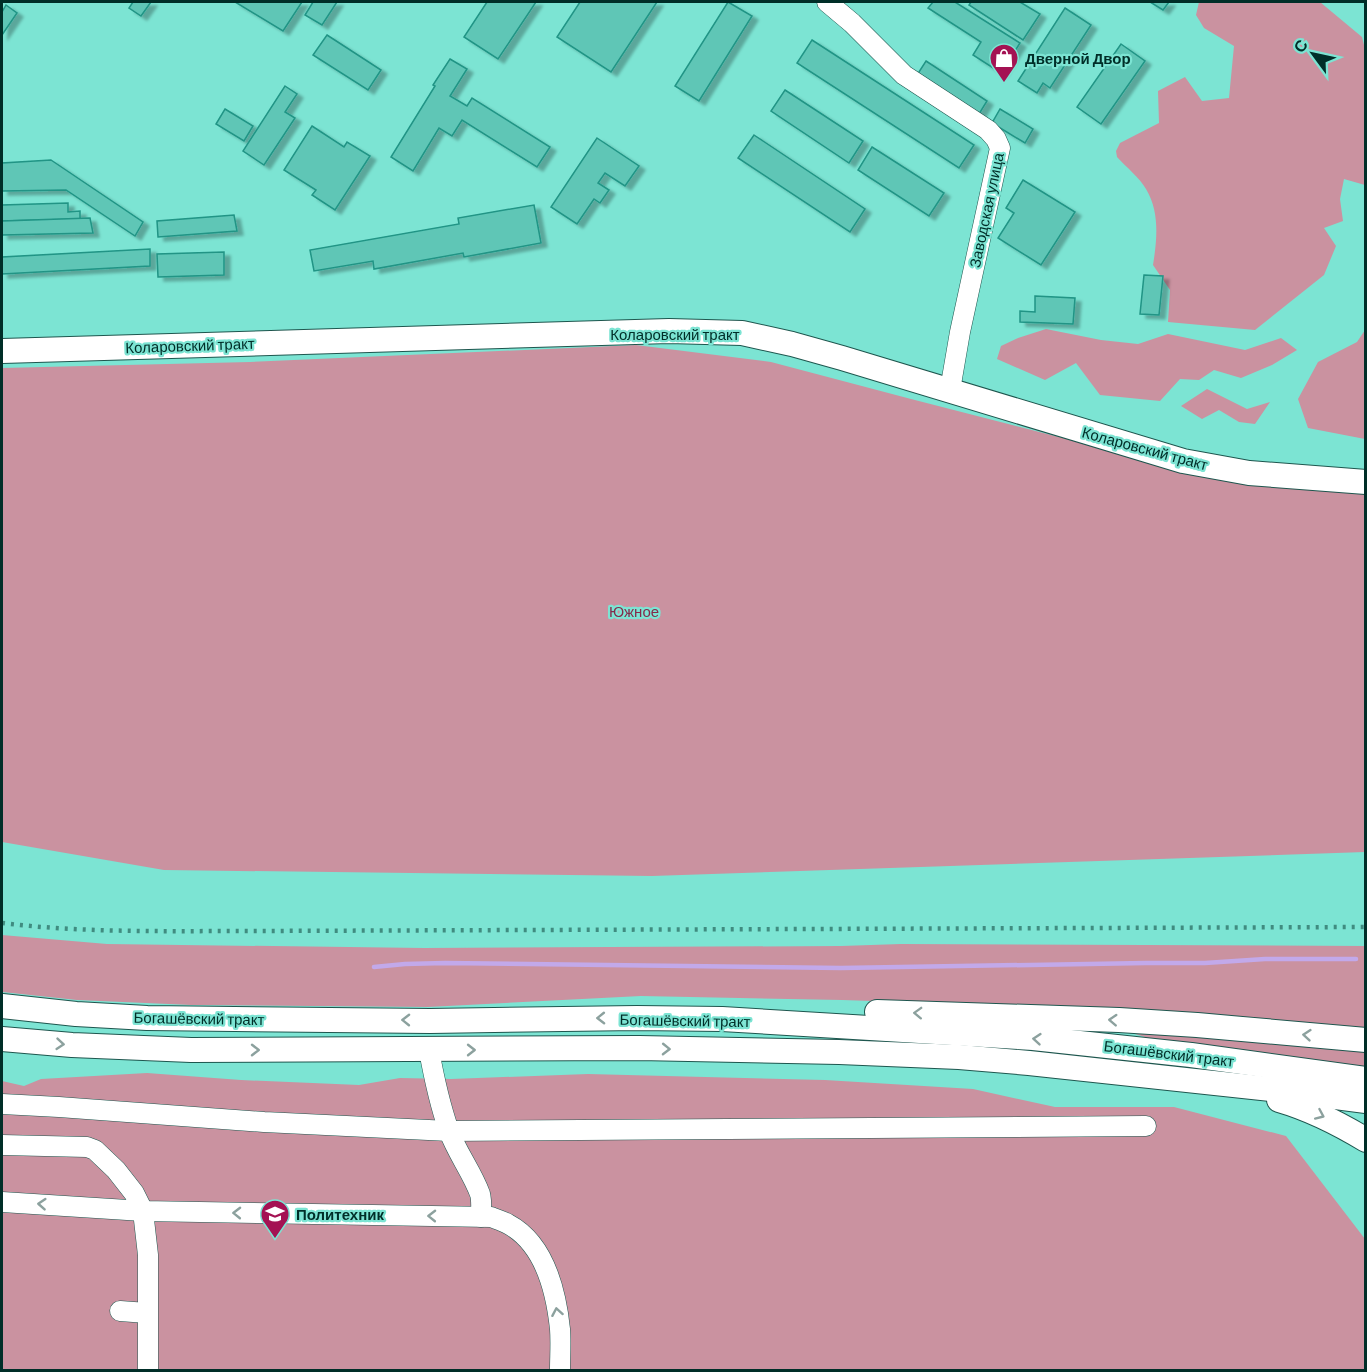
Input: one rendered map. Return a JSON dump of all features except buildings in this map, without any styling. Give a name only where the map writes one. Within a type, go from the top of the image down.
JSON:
[{"type":"main road","name":"Коларовский тракт","points":[[2,351],[669,332],[742,333],[842,358],[1183,461],[1249,473],[1365,482]]},
{"type":"main road","name":"Богашёвский тракт","points":[[2,1006],[76,1014],[147,1018],[430,1021],[722,1019],[1044,1039],[1201,1056],[1365,1079]]},
{"type":"main road","points":[[722,1019],[841,1011],[1022,1016],[1197,1025],[1365,1040]]},
{"type":"main road","name":"Богашёвский тракт","points":[[2,1039],[72,1045],[191,1050],[639,1048],[839,1052],[1006,1061],[1365,1101]]},
{"type":"main road","points":[[1183,1080],[1265,1095],[1296,1105],[1334,1121],[1365,1140]]},
{"type":"street","name":"Заводская улица","points":[[827,2],[852,23],[904,75],[988,130],[1000,148],[960,332],[950,390]]},
{"type":"street","points":[[429,1050],[435,1082],[449,1131],[481,1196],[481,1217]]},
{"type":"street","points":[[2,1104],[264,1122],[449,1131],[1146,1126]]},
{"type":"street","points":[[2,1145],[78,1145],[95,1150],[116,1170],[134,1193],[143,1211],[148,1255],[148,1371]]},
{"type":"street","points":[[2,1202],[143,1211],[491,1217],[520,1232],[539,1255],[554,1296],[560,1329],[560,1371]]},
{"type":"street","points":[[120,1311],[147,1313]]},
{"type":"green space","points":[[1199,2],[1320,2],[1362,37],[1366,53],[1365,185],[1344,179],[1340,199],[1343,221],[1324,228],[1336,246],[1324,275],[1255,330],[1168,322],[1170,290],[1153,265],[1156,236],[1154,207],[1143,185],[1117,157],[1116,151],[1120,143],[1159,123],[1158,91],[1185,77],[1202,101],[1229,98],[1234,46],[1204,28],[1196,15]]},
{"type":"green space","points":[[1046,329],[1101,340],[1138,344],[1168,334],[1245,350],[1281,338],[1297,350],[1272,365],[1241,378],[1214,370],[1199,380],[1180,379],[1160,401],[1100,395],[1076,363],[1045,380],[997,359],[1001,346]]},
{"type":"green space","points":[[1365,330],[1365,439],[1308,428],[1298,399],[1318,362],[1357,342]]},
{"type":"green space","name":"Южное","points":[[636,345],[771,362],[1227,480],[1365,493],[1365,852],[652,876],[164,870],[2,842],[2,368],[250,362]]},
{"type":"green space","points":[[1207,389],[1247,409],[1270,402],[1255,424],[1239,422],[1219,410],[1202,419],[1181,406]]},
{"type":"green space","points":[[2,935],[107,944],[424,948],[901,944],[1366,946],[1365,1031],[963,1004],[842,1000],[641,996],[428,1007],[191,1005],[77,1000],[2,992]]},
{"type":"green space","points":[[1152,1033],[1365,1052],[1365,1069],[1152,1039],[1135,1034]]},
{"type":"green space","points":[[147,1073],[359,1085],[400,1078],[451,1079],[588,1074],[825,1080],[973,1089],[1055,1107],[1174,1107],[1286,1136],[1365,1239],[1365,1370],[2,1370],[2,1081],[24,1086],[41,1079]]},
{"type":"waterway","points":[[374,967],[445,963],[841,968],[1356,959]]},
{"type":"railway","points":[[2,923],[95,930],[157,931],[1366,927]]},
{"type":"place","name":"Дверной Двор","points":[[1004,84]]},
{"type":"place","name":"Политехник","points":[[275,1240]]}]
